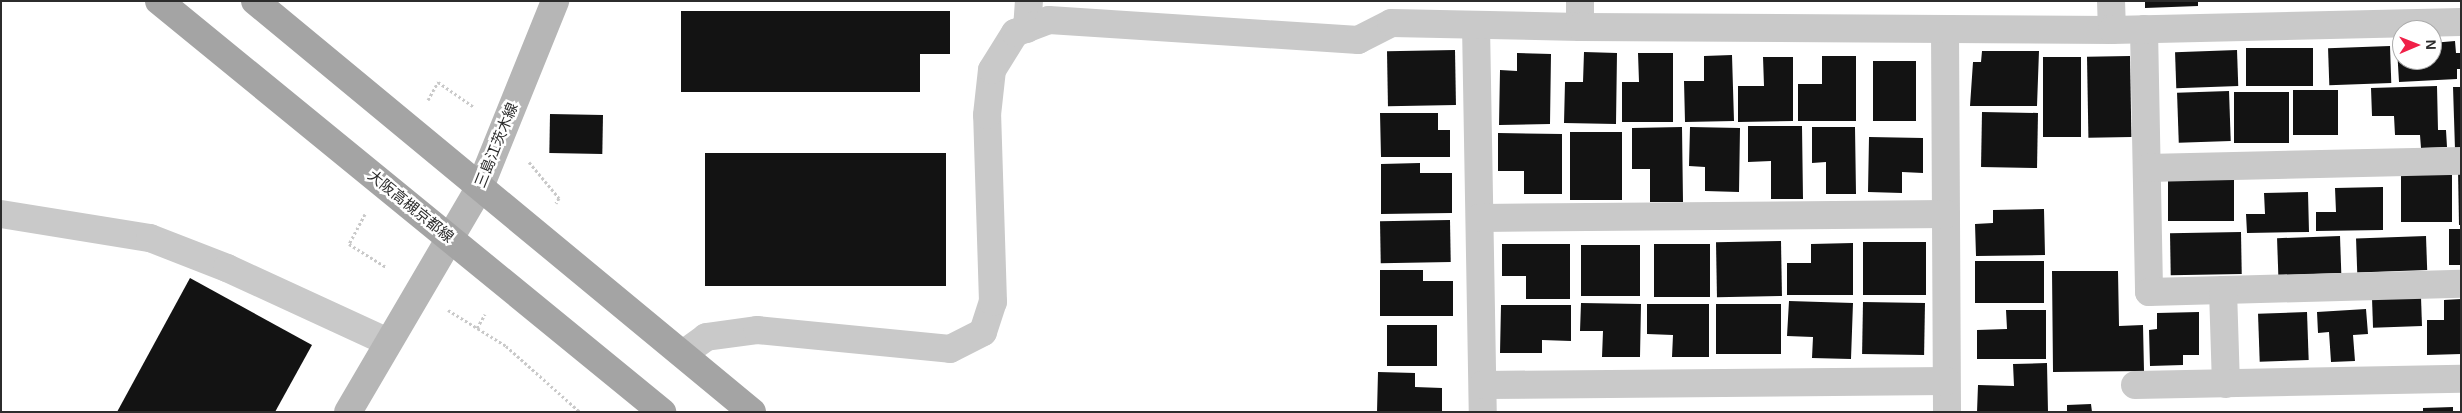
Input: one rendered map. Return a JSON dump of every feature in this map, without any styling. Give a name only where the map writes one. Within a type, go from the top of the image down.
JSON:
[{"type":"main road","name":"大阪高槻京都線","points":[[159,1],[662,412]]},
{"type":"main road","points":[[255,1],[752,412]]},
{"type":"main road","name":"三島江茨木線","points":[[348,412],[448,237],[480,187],[555,1]]},
{"type":"street","points":[[1027,29],[1029,1]]},
{"type":"street","points":[[2111,1],[2112,30]]},
{"type":"street","points":[[683,354],[706,337],[757,330],[950,349],[983,332],[993,302],[988,115],[992,70],[1015,33],[1048,20],[1358,40],[1391,23],[1476,25],[1580,14],[1945,29],[2112,30],[2461,22]]},
{"type":"street","points":[[1476,25],[1483,412]]},
{"type":"street","points":[[1945,29],[1946,412]]},
{"type":"street","points":[[2144,29],[2150,292],[2461,284]]},
{"type":"street","points":[[2147,168],[2461,161]]},
{"type":"street","points":[[1,214],[150,238],[227,268],[388,342]]},
{"type":"street","points":[[1480,218],[1946,214]]},
{"type":"street","points":[[2223,290],[2226,384]]},
{"type":"street","points":[[2135,385],[2461,379]]},
{"type":"street","points":[[1483,385],[1946,381]]},
{"type":"path","points":[[424,108],[438,82],[474,107]]},
{"type":"path","points":[[527,160],[559,198]]},
{"type":"path","points":[[367,212],[349,244],[386,267]]},
{"type":"path","points":[[444,307],[506,346],[580,412]]},
{"type":"path","points":[[477,328],[487,311]]},
{"type":"building","points":[[2145,1],[2198,1],[2198,6],[2145,8]]},
{"type":"building","points":[[681,11],[950,11],[950,54],[920,54],[920,92],[681,92]]},
{"type":"building","points":[[2455,41],[2456,53],[2461,53],[2461,69],[2457,69],[2457,79],[2399,82],[2398,70],[2442,70],[2442,42]]},
{"type":"building","points":[[2390,46],[2391,83],[2329,85],[2328,48]]},
{"type":"building","points":[[2246,48],[2313,48],[2313,86],[2246,86]]},
{"type":"building","points":[[1455,50],[1456,105],[1388,106],[1387,51]]},
{"type":"building","points":[[2237,50],[2238,86],[2176,88],[2175,52]]},
{"type":"building","points":[[1982,51],[2039,51],[2037,106],[1970,106],[1973,62],[1981,62]]},
{"type":"building","points":[[1584,52],[1617,53],[1616,124],[1564,123],[1565,82],[1583,82]]},
{"type":"building","points":[[1517,53],[1551,54],[1550,124],[1499,125],[1500,70],[1517,71]]},
{"type":"building","points":[[1638,53],[1673,53],[1673,122],[1622,122],[1622,82],[1639,82]]},
{"type":"building","points":[[1732,55],[1734,121],[1685,122],[1684,81],[1704,81],[1704,56]]},
{"type":"building","points":[[1822,56],[1856,56],[1856,121],[1798,121],[1798,84],[1822,84]]},
{"type":"building","points":[[2130,56],[2131,137],[2088,138],[2087,57]]},
{"type":"building","points":[[1763,57],[1793,57],[1793,121],[1738,122],[1738,86],[1764,86]]},
{"type":"building","points":[[2043,57],[2081,57],[2081,137],[2043,137]]},
{"type":"building","points":[[1873,61],[1916,61],[1916,121],[1873,121]]},
{"type":"building","points":[[2437,86],[2438,130],[2446,130],[2447,147],[2421,148],[2420,135],[2395,135],[2394,116],[2372,116],[2371,88]]},
{"type":"building","points":[[2453,87],[2461,87],[2461,148],[2455,149]]},
{"type":"building","points":[[2293,90],[2338,90],[2338,135],[2293,135]]},
{"type":"building","points":[[2229,91],[2231,141],[2179,143],[2177,93]]},
{"type":"building","points":[[2234,92],[2289,92],[2289,143],[2234,143]]},
{"type":"building","points":[[1982,112],[2038,113],[2037,168],[1981,167]]},
{"type":"building","points":[[1380,113],[1438,113],[1438,130],[1450,130],[1450,157],[1381,157]]},
{"type":"building","points":[[550,114],[603,115],[602,154],[549,153]]},
{"type":"building","points":[[1748,126],[1802,126],[1803,199],[1771,199],[1771,161],[1748,162]]},
{"type":"building","points":[[1682,127],[1683,202],[1650,202],[1650,169],[1632,169],[1632,128]]},
{"type":"building","points":[[1690,127],[1740,128],[1739,192],[1705,191],[1705,167],[1689,166]]},
{"type":"building","points":[[1812,127],[1855,127],[1856,194],[1826,194],[1826,162],[1812,163]]},
{"type":"building","points":[[1570,132],[1622,132],[1622,200],[1570,200]]},
{"type":"building","points":[[1498,133],[1562,134],[1562,194],[1524,194],[1524,171],[1498,171]]},
{"type":"building","points":[[1869,137],[1923,138],[1923,173],[1902,172],[1902,193],[1868,192]]},
{"type":"building","points":[[705,153],[946,153],[946,286],[705,286]]},
{"type":"building","points":[[1420,163],[1420,173],[1452,173],[1452,213],[1381,214],[1381,164]]},
{"type":"building","points":[[2458,169],[2461,169],[2461,225],[2459,225]]},
{"type":"building","points":[[2401,174],[2452,174],[2452,222],[2401,222]]},
{"type":"building","points":[[2168,178],[2234,178],[2234,221],[2168,221]]},
{"type":"building","points":[[2383,187],[2383,230],[2316,231],[2316,212],[2336,212],[2335,188]]},
{"type":"building","points":[[2308,192],[2309,232],[2247,233],[2246,214],[2265,214],[2264,193]]},
{"type":"building","points":[[2044,209],[2045,255],[1976,256],[1975,224],[1993,223],[1993,210]]},
{"type":"building","points":[[1450,220],[1451,262],[1381,263],[1380,221]]},
{"type":"building","points":[[2449,229],[2461,229],[2461,265],[2449,265]]},
{"type":"building","points":[[2241,232],[2242,274],[2171,275],[2170,233]]},
{"type":"building","points":[[2340,236],[2341,273],[2278,275],[2277,238]]},
{"type":"building","points":[[2426,236],[2427,270],[2357,272],[2356,238]]},
{"type":"building","points":[[1781,241],[1782,296],[1717,297],[1716,242]]},
{"type":"building","points":[[1863,242],[1926,242],[1926,295],[1863,295]]},
{"type":"building","points":[[1853,243],[1853,295],[1787,295],[1787,263],[1811,263],[1811,244]]},
{"type":"building","points":[[1502,244],[1570,244],[1570,299],[1526,299],[1526,276],[1502,276]]},
{"type":"building","points":[[1654,244],[1710,244],[1710,297],[1654,297]]},
{"type":"building","points":[[1581,245],[1640,245],[1640,296],[1581,296]]},
{"type":"building","points":[[1975,261],[2044,261],[2044,303],[1975,303]]},
{"type":"building","points":[[1380,270],[1423,270],[1423,281],[1453,281],[1453,316],[1380,316]]},
{"type":"building","points":[[2052,271],[2118,271],[2119,326],[2143,325],[2144,371],[2053,372]]},
{"type":"building","points":[[190,278],[312,345],[275,412],[117,412]]},
{"type":"building","points":[[2421,297],[2422,326],[2373,328],[2372,299]]},
{"type":"building","points":[[2461,299],[2461,354],[2427,355],[2427,320],[2444,320],[2444,300]]},
{"type":"building","points":[[1789,301],[1853,303],[1851,359],[1812,358],[1813,337],[1787,336]]},
{"type":"building","points":[[1863,302],[1925,303],[1924,355],[1862,354]]},
{"type":"building","points":[[1581,303],[1641,304],[1640,357],[1602,357],[1603,331],[1580,331]]},
{"type":"building","points":[[1647,304],[1709,304],[1709,357],[1672,357],[1673,335],[1647,334]]},
{"type":"building","points":[[1716,304],[1781,304],[1781,354],[1716,354]]},
{"type":"building","points":[[1501,305],[1571,305],[1571,341],[1542,340],[1542,353],[1500,353]]},
{"type":"building","points":[[2366,309],[2368,334],[2353,335],[2355,361],[2331,362],[2329,332],[2318,333],[2317,312]]},
{"type":"building","points":[[2006,310],[2046,310],[2046,359],[1977,359],[1977,330],[2007,329]]},
{"type":"building","points":[[2199,312],[2199,355],[2183,355],[2183,365],[2150,366],[2149,330],[2157,329],[2157,313]]},
{"type":"building","points":[[2307,312],[2309,360],[2260,362],[2258,314]]},
{"type":"building","points":[[1387,325],[1437,325],[1437,366],[1387,366]]},
{"type":"building","points":[[2047,363],[2048,412],[1977,412],[1978,385],[2014,386],[2013,364]]},
{"type":"building","points":[[1378,372],[1415,373],[1415,387],[1442,388],[1442,412],[1377,412]]},
{"type":"building","points":[[2091,404],[2092,412],[2067,412],[2067,405]]},
{"type":"building","points":[[2453,407],[2453,412],[2423,412],[2423,408]]}]
